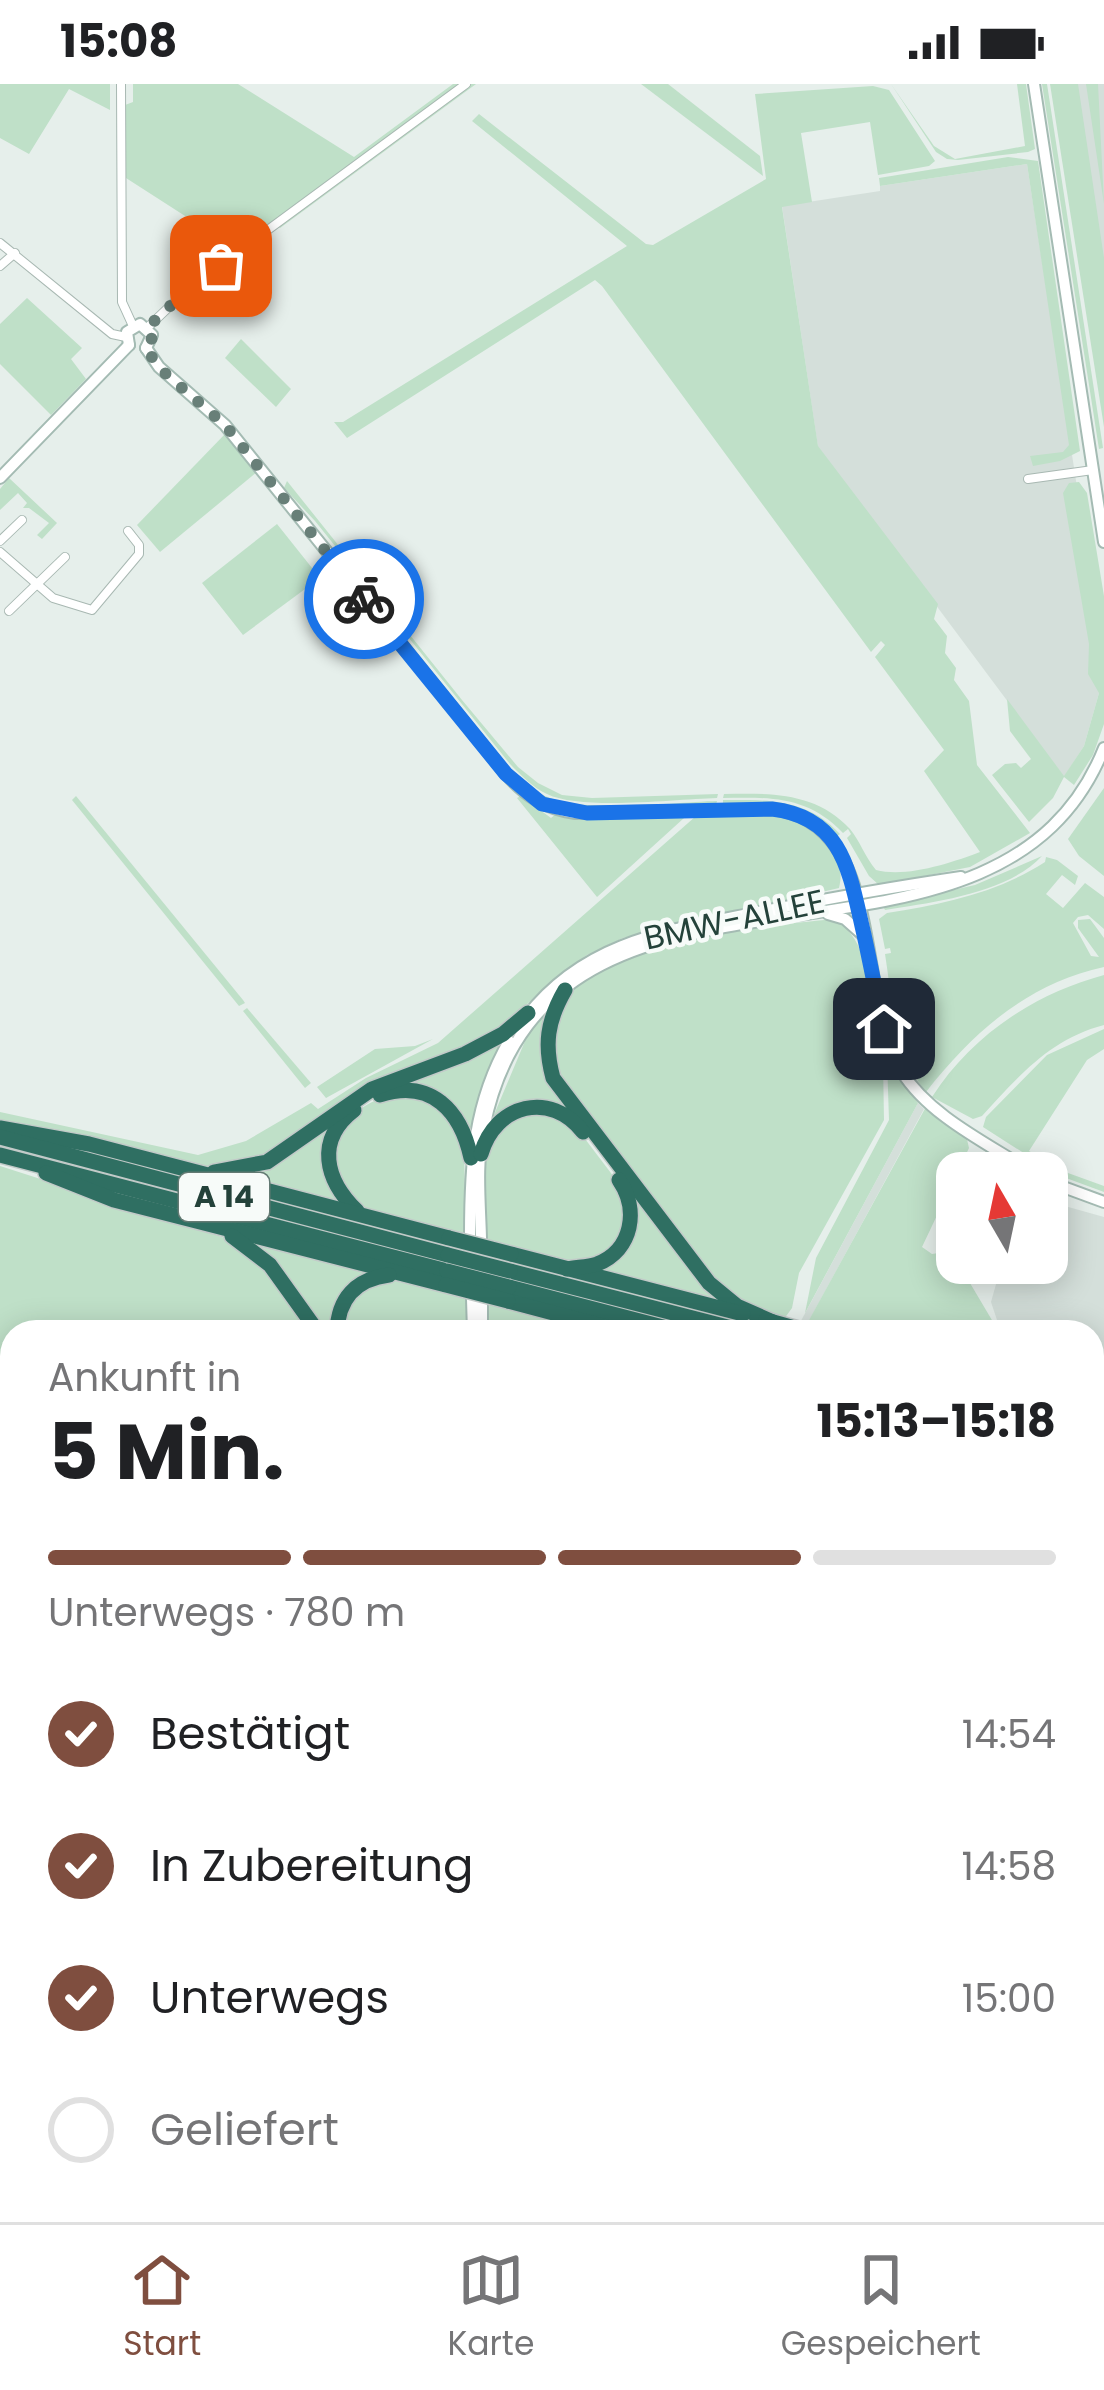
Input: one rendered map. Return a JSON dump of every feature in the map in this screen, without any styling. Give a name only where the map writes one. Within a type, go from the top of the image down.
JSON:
[{"type":"highway","points":[[565,991],[547,1034],[553,1078],[709,1283],[737,1306],[768,1320]]},
{"type":"highway","points":[[202,1173],[267,1162],[371,1089],[465,1054],[528,1013]]},
{"type":"highway","points":[[364,1216],[335,1188],[328,1160],[334,1131],[364,1103],[395,1090],[430,1095],[458,1118],[476,1156]]},
{"type":"highway","points":[[476,1156],[497,1122],[517,1109],[553,1108],[577,1124],[624,1187],[632,1215],[623,1243],[597,1264],[509,1278]]},
{"type":"highway","points":[[0,1133],[40,1132],[364,1216],[448,1262],[509,1278],[582,1320]]},
{"type":"highway","name":"A 14","points":[[0,1133],[448,1262]]},
{"type":"highway","name":"A 14","points":[[0,1155],[694,1320]]},
{"type":"highway","points":[[22,1160],[71,1186],[114,1200],[413,1276]]},
{"type":"highway","points":[[219,1228],[270,1265],[309,1320]]},
{"type":"highway","points":[[338,1320],[340,1308],[358,1284],[379,1277],[413,1276],[448,1262]]},
{"type":"highway","points":[[566,1269],[765,1320]]},
{"type":"highway","name":"A 14","points":[[509,1278],[644,1320]]},
{"type":"main road","points":[[1034,84],[1104,542]]},
{"type":"main road","points":[[0,478],[129,336],[148,327],[152,338],[146,348],[137,350],[129,336]]},
{"type":"main road","points":[[146,348],[159,368],[225,425],[522,791],[553,809],[574,813],[759,808],[796,813],[813,821],[835,842],[846,862],[895,1060],[913,1087],[1002,1152]]},
{"type":"main road","name":"BMW-ALLEE","points":[[476,1156],[483,1097],[496,1063],[528,1013],[588,961],[644,935],[976,875],[1027,847],[1053,824],[1095,770],[1104,748]]},
{"type":"main road","name":"BMW-ALLEE","points":[[476,1156],[501,1072],[515,1045],[542,1010],[592,970],[650,942],[819,913],[856,900]]},
{"type":"main road","points":[[819,913],[844,920],[864,936]]},
{"type":"main road","points":[[476,1156],[476,1236]]},
{"type":"main road","points":[[1068,1189],[1104,1202]]},
{"type":"main road","points":[[474,1320],[477,1300],[480,1320]]},
{"type":"street","points":[[0,244],[112,334],[129,336],[122,302],[121,84]]},
{"type":"street","points":[[148,327],[189,288],[466,84]]},
{"type":"street","points":[[0,266],[15,253]]},
{"type":"street","points":[[1028,479],[1093,470]]},
{"type":"street","points":[[0,541],[22,520]]},
{"type":"street","points":[[0,552],[53,598],[92,610],[139,554],[139,545],[128,531]]},
{"type":"street","points":[[9,611],[65,557]]},
{"type":"shaded area","points":[[1059,84],[1104,84],[1104,383],[1070,154]]},
{"type":"shaded area","points":[[1027,164],[1079,500],[1099,693],[1084,746],[1064,777],[818,447],[782,206]]},
{"type":"shaded area","points":[[918,1103],[924,1109],[810,1320],[801,1320]]},
{"type":"shaded area","points":[[1068,1207],[1104,1217],[1104,1320],[997,1320],[991,1302],[996,1284],[1068,1284]]},
{"type":"green space","points":[[0,84],[110,84],[110,110],[69,89],[29,154],[0,138]]},
{"type":"green space","points":[[133,84],[238,84],[354,157],[453,84],[462,84],[238,250],[126,178],[125,105],[133,102]]},
{"type":"green space","points":[[468,84],[476,84],[278,226]]},
{"type":"green space","points":[[641,84],[668,84],[760,156],[763,176]]},
{"type":"green space","points":[[891,84],[934,146],[955,159],[1025,146],[1017,84],[1026,84],[1035,149],[958,160],[947,159],[936,152]]},
{"type":"green space","points":[[1042,84],[1047,84],[1103,448],[1099,449]]},
{"type":"green space","points":[[1050,84],[1078,84],[1104,258],[1104,427]]},
{"type":"green space","points":[[1086,84],[1098,84],[1104,204]]},
{"type":"green space","points":[[873,86],[889,90],[935,161],[878,175],[870,122],[801,133],[812,202],[782,207],[818,446],[938,604],[934,619],[947,636],[945,653],[956,668],[954,680],[969,701],[977,765],[1030,833],[970,867],[879,885],[847,838],[848,829],[843,833],[816,812],[788,801],[723,798],[724,794],[807,801],[850,829],[876,870],[928,868],[980,852],[924,771],[944,750],[875,657],[885,645],[881,641],[871,652],[595,280],[347,438],[334,422],[343,422],[627,246],[472,121],[479,114],[653,245],[766,179],[755,94]]},
{"type":"green space","points":[[1008,157],[1038,161],[1080,451],[1033,466],[1030,456],[1063,452],[1069,445],[1027,164],[880,186],[879,178]]},
{"type":"green space","points":[[27,298],[82,348],[71,359],[86,379],[51,415],[0,364],[0,324]]},
{"type":"green space","points":[[241,339],[291,389],[276,407],[225,358]]},
{"type":"green space","points":[[225,434],[257,472],[160,552],[137,525]]},
{"type":"green space","points":[[9,478],[57,523],[42,539],[37,535],[49,523],[23,508],[27,503],[18,493],[0,510],[0,489]]},
{"type":"green space","points":[[287,481],[462,700],[518,767],[538,783],[562,795],[592,798],[718,794],[717,798],[583,802],[536,788],[510,764],[284,488]]},
{"type":"green space","points":[[1079,482],[1087,493],[1104,596],[1104,724],[1093,755],[1074,785],[1064,777],[1053,798],[1029,822],[992,775],[1005,764],[1016,763],[1021,768],[1031,759],[1010,731],[1007,699],[1064,776],[1084,746],[1099,693],[1088,674],[1089,644],[1063,493],[1069,483]]},
{"type":"green space","points":[[296,506],[508,766],[535,790],[581,805],[717,801],[716,805],[575,809],[547,803],[518,782]]},
{"type":"green space","points":[[277,524],[320,578],[243,635],[202,583]]},
{"type":"green space","points":[[1104,788],[1104,876],[1079,856],[1068,839]]},
{"type":"green space","points":[[76,796],[245,1003],[239,1006],[72,800]]},
{"type":"green space","points":[[521,796],[551,818],[556,814],[684,818],[597,897],[517,798]]},
{"type":"green space","points":[[723,800],[800,807],[840,834],[836,837],[797,812],[723,805]]},
{"type":"green space","points":[[769,813],[809,828],[831,847],[841,872],[839,888],[623,938],[556,977],[491,1038],[415,1067],[281,1151],[221,1168],[202,1167],[0,1122],[0,1112],[198,1155],[246,1141],[311,1103],[318,1109],[366,1078],[438,1043],[696,816]]},
{"type":"green space","points":[[1042,856],[1010,879],[969,894],[885,910],[883,906],[975,885]]},
{"type":"green space","points":[[1046,857],[1078,876],[1075,885],[1062,875],[1046,894],[1063,908],[1085,883],[1104,897],[1104,929],[1088,915],[1078,917],[1073,923],[1091,956],[1099,957],[1078,928],[1078,920],[1090,919],[1104,938],[1104,967],[1050,985],[1004,1013],[926,1092],[901,1044],[885,954],[891,953],[890,948],[885,949],[879,919],[887,913],[989,889],[1027,873]]},
{"type":"green space","points":[[832,919],[855,939],[869,974],[884,1045],[878,1049],[886,1054],[872,1073],[883,1062],[884,1120],[799,1273],[792,1308],[784,1319],[754,1310],[702,1270],[550,1061],[552,1032],[560,1006],[583,981],[612,963],[685,938]]},
{"type":"green space","points":[[1104,975],[1104,1025],[1051,1049],[982,1116],[973,1119],[932,1097],[966,1054],[1007,1020],[1053,993]]},
{"type":"green space","points":[[554,1003],[544,1055],[737,1308],[584,1269],[622,1250],[629,1190],[579,1122],[548,1104],[488,1129],[528,1034]]},
{"type":"green space","points":[[247,1008],[311,1083],[305,1088],[243,1011]]},
{"type":"green space","points":[[1104,1029],[1104,1049],[1087,1060],[1031,1152],[1022,1152],[983,1127],[986,1117],[1047,1055]]},
{"type":"green space","points":[[509,1032],[481,1089],[471,1135],[465,1124],[404,1085]]},
{"type":"green space","points":[[433,1039],[326,1098],[317,1087],[375,1049],[415,1046]]},
{"type":"green space","points":[[887,1060],[918,1103],[805,1313],[816,1258],[889,1120]]},
{"type":"green space","points":[[404,1093],[444,1107],[464,1148],[466,1234],[364,1208],[354,1202],[331,1156],[357,1112],[375,1100]]},
{"type":"green space","points":[[927,1105],[966,1135],[969,1148],[967,1152],[936,1152],[936,1218],[922,1247],[936,1253],[936,1284],[971,1284],[992,1320],[809,1320]]},
{"type":"green space","points":[[532,1109],[576,1127],[620,1185],[629,1220],[611,1252],[572,1263],[510,1246],[504,1308],[550,1320],[486,1320],[483,1167],[492,1132]]},
{"type":"green space","points":[[339,1114],[331,1129],[343,1202],[226,1174],[238,1173]]},
{"type":"green space","points":[[0,1166],[228,1239],[266,1267],[304,1320],[0,1320]]},
{"type":"green space","points":[[1068,1173],[1104,1186],[1104,1192],[1068,1179]]},
{"type":"green space","points":[[241,1236],[378,1272],[367,1276],[340,1320],[312,1320]]},
{"type":"green space","points":[[387,1279],[467,1298],[468,1320],[341,1320],[348,1303]]},
{"type":"way so far","points":[[221,266],[157,315],[148,327],[152,338],[146,348],[159,368],[225,425],[364,599]]},
{"type":"route","points":[[364,599],[506,774],[542,804],[587,813],[772,809],[813,821],[839,849],[852,879],[884,1029]]}]
